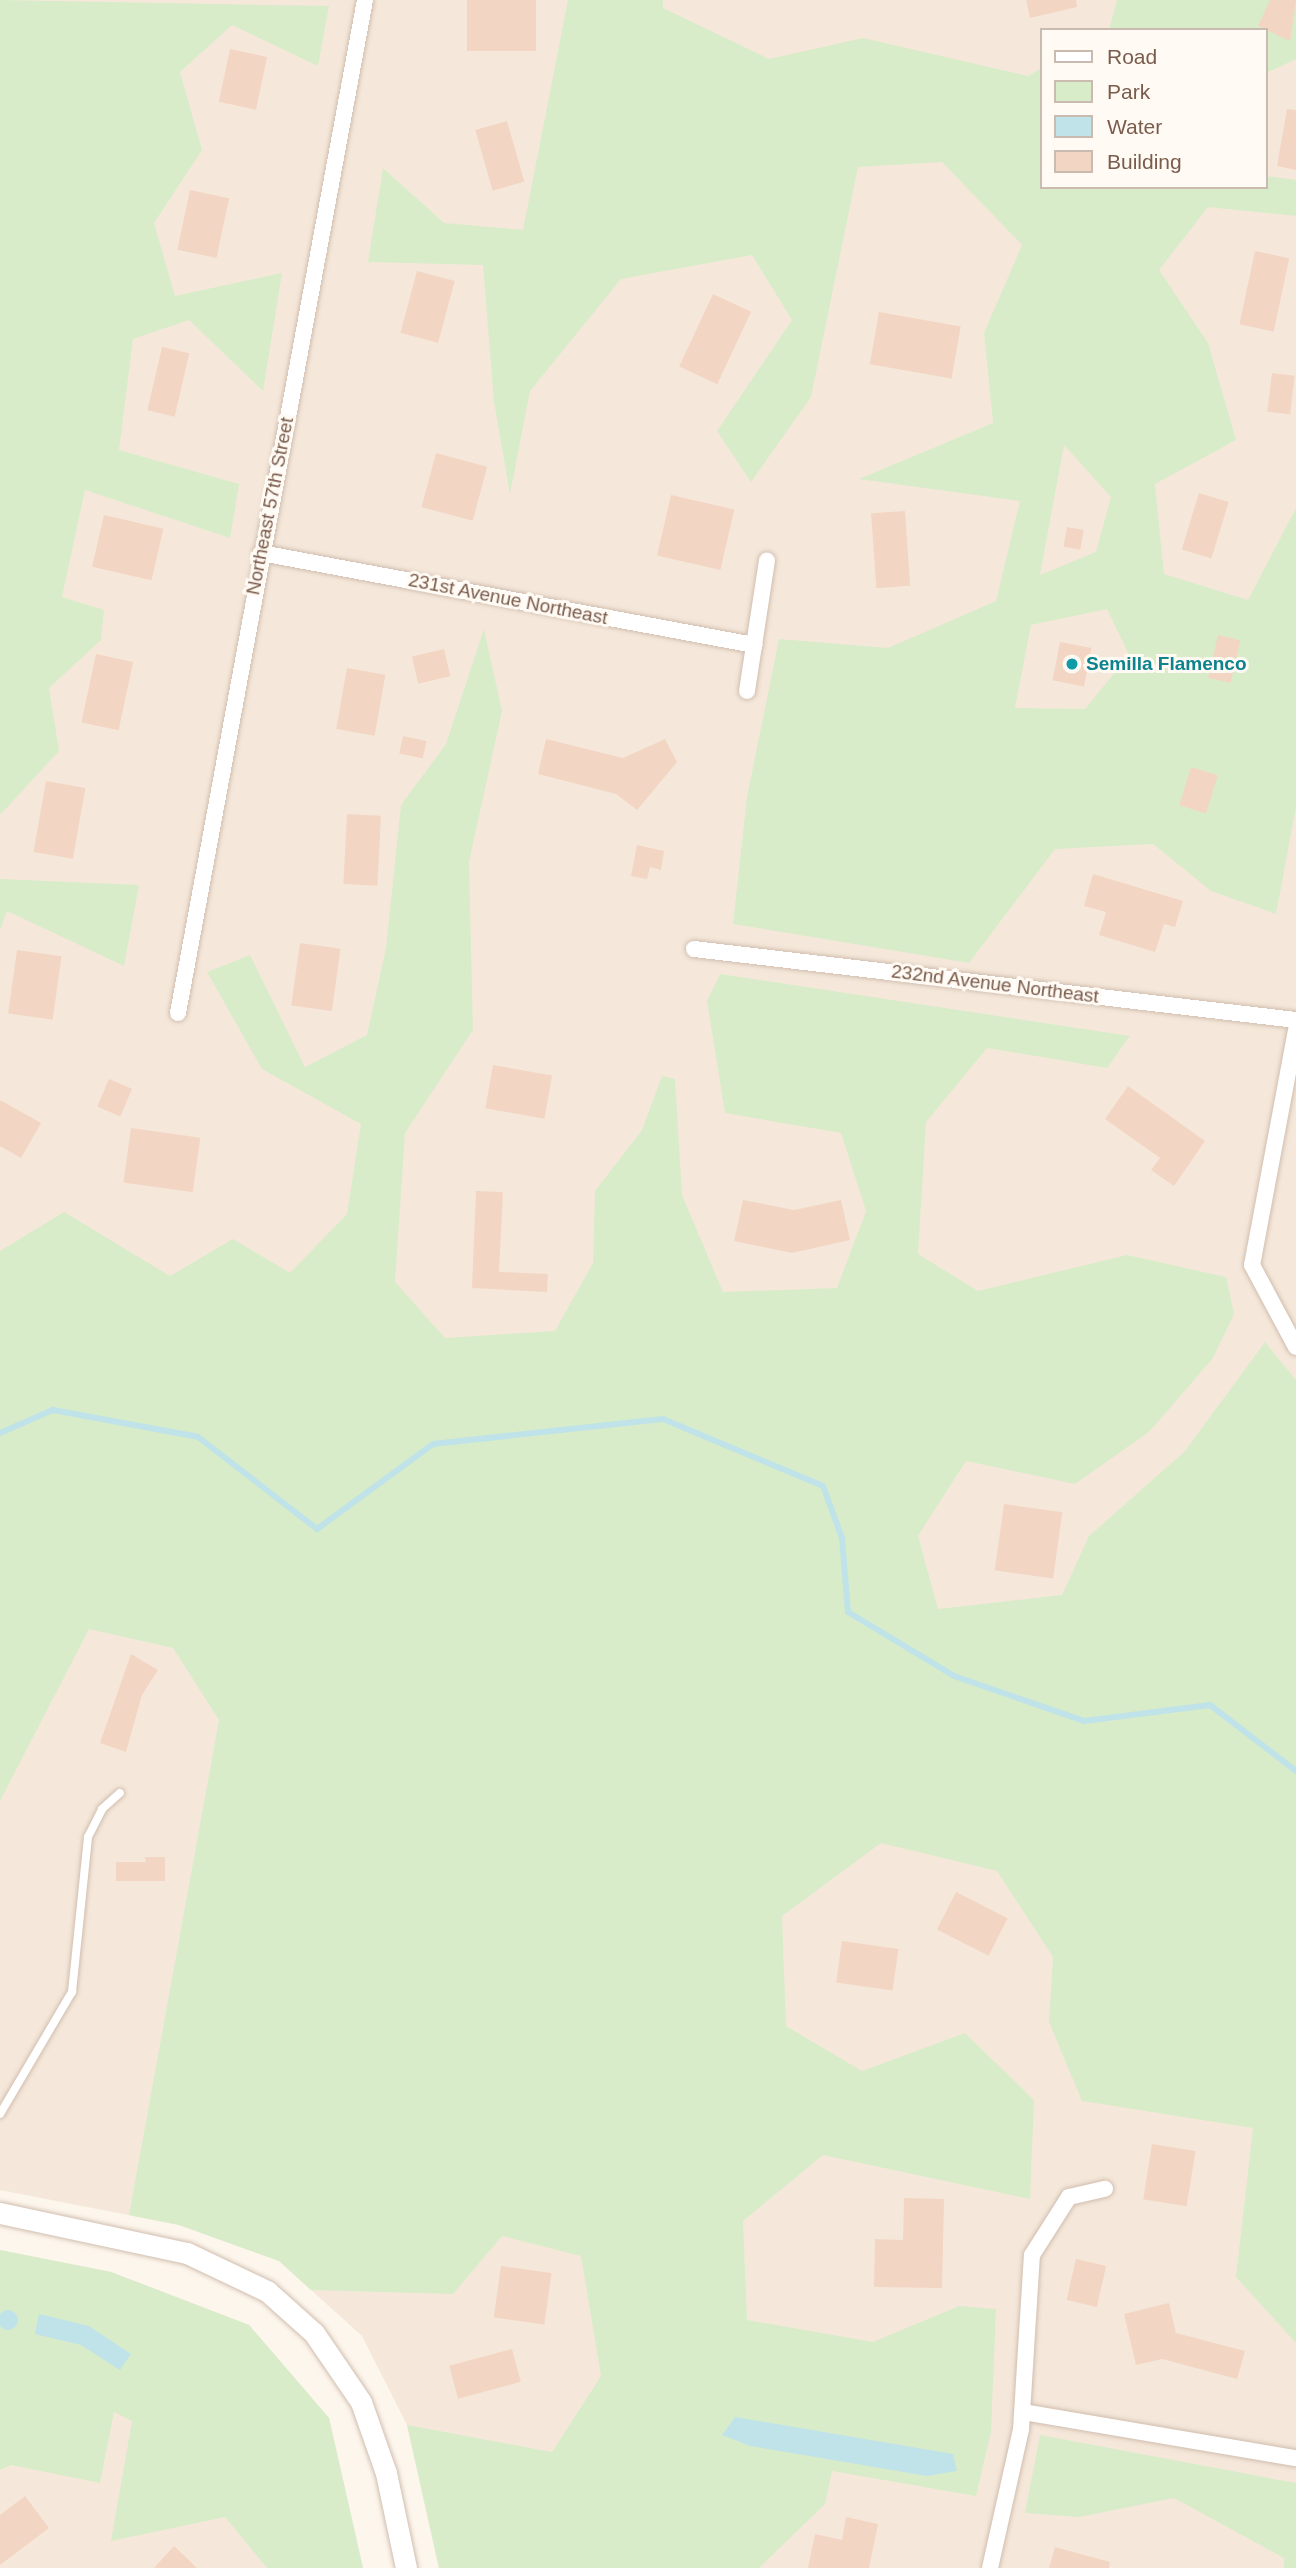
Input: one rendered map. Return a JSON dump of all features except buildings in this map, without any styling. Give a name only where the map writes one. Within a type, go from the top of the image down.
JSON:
[{"type":"street","name":"Northeast 57th Street","points":[[178,1013],[365,0]]},
{"type":"street","name":"231st Avenue Northeast","points":[[261,553],[754,645]]},
{"type":"street","points":[[747,691],[767,561]]},
{"type":"street","name":"232nd Avenue Northeast","points":[[694,949],[1296,1020]]},
{"type":"street","points":[[1296,1030],[1252,1265],[1296,1347]]},
{"type":"street","points":[[990,2568],[1023,2412],[1032,2255],[1069,2197],[1105,2189]]},
{"type":"street","points":[[0,2213],[209,2261],[267,2291],[314,2333],[361,2402],[386,2473],[406,2568]]},
{"type":"street","points":[[1023,2412],[1296,2458]]},
{"type":"lane","points":[[0,2114],[72,1992],[88,1837],[102,1809],[120,1793]]},
{"type":"shaded area","points":[[0,0],[1296,0],[1296,2568],[439,2568],[407,2425],[362,2336],[279,2261],[179,2225],[0,2190]]},
{"type":"shaded area","points":[[0,2250],[111,2272],[249,2325],[329,2418],[363,2568],[0,2568]]},
{"type":"green space","points":[[0,0],[329,6],[318,66],[232,25],[180,72],[202,150],[154,223],[175,296],[282,273],[263,391],[189,320],[133,339],[119,450],[239,484],[230,538],[85,490],[62,597],[104,610],[101,640],[49,688],[59,751],[0,815]]},
{"type":"green space","points":[[568,0],[663,0],[663,8],[769,59],[863,38],[1028,76],[1040,69],[1040,189],[1268,189],[1268,176],[1296,180],[1296,216],[1208,207],[1159,270],[1208,343],[1236,440],[1155,484],[1164,574],[1248,600],[1296,508],[1296,807],[1276,914],[1211,891],[1153,844],[1055,849],[969,963],[733,924],[747,797],[779,639],[888,648],[996,601],[1020,501],[859,479],[993,423],[984,333],[1022,245],[942,162],[858,167],[811,397],[751,482],[717,431],[792,320],[752,255],[621,279],[530,391],[510,494],[494,402],[483,265],[368,262],[383,168],[444,223],[523,230]],"holes":[[[1064,445],[1111,497],[1096,552],[1040,575]],[[1107,609],[1129,655],[1085,709],[1015,708],[1031,625]]]},
{"type":"green space","points":[[1117,0],[1296,0],[1296,59],[1268,72],[1268,28],[1110,28]]},
{"type":"green space","points":[[484,629],[502,711],[469,862],[473,1030],[405,1133],[395,1282],[445,1338],[555,1331],[593,1263],[595,1191],[642,1130],[662,1076],[675,1079],[682,1195],[723,1292],[837,1288],[866,1211],[841,1133],[725,1113],[707,1001],[720,974],[1130,1036],[1107,1068],[987,1048],[926,1122],[918,1254],[978,1291],[1127,1255],[1226,1277],[1234,1314],[1213,1358],[1150,1431],[1075,1484],[966,1461],[918,1536],[938,1609],[1062,1595],[1089,1536],[1185,1451],[1265,1342],[1296,1380],[1296,2343],[1236,2277],[1253,2128],[1082,2101],[1049,2022],[1053,1957],[997,1871],[881,1843],[782,1916],[786,2026],[862,2071],[965,2033],[1034,2100],[1030,2199],[823,2155],[743,2221],[747,2320],[873,2342],[959,2306],[996,2309],[991,2432],[976,2496],[832,2471],[825,2504],[759,2568],[439,2568],[407,2425],[552,2452],[601,2376],[581,2256],[502,2236],[453,2294],[311,2290],[279,2261],[179,2225],[129,2215],[219,1720],[173,1648],[89,1629],[0,1801],[0,1251],[64,1212],[170,1276],[233,1239],[290,1273],[347,1214],[361,1124],[262,1069],[207,972],[250,955],[305,1067],[367,1035],[386,948],[401,805],[446,744]]},
{"type":"green space","points":[[0,879],[139,885],[124,966],[7,911],[0,930]]},
{"type":"green space","points":[[0,2250],[111,2272],[249,2325],[329,2418],[363,2568],[267,2568],[225,2517],[111,2541],[132,2421],[114,2412],[100,2483],[11,2465],[0,2470]]},
{"type":"green space","points":[[1040,2435],[1296,2483],[1296,2568],[1284,2568],[1284,2558],[1174,2498],[1079,2517],[1025,2513]]},
{"type":"water","points":[[4,2310],[12,2310],[18,2316],[18,2324],[12,2330],[4,2330],[-1,2325],[-1,2315]]},
{"type":"water","points":[[39,2314],[89,2326],[131,2354],[120,2370],[81,2345],[35,2334]]},
{"type":"water","points":[[735,2417],[953,2454],[957,2471],[927,2476],[750,2446],[722,2435]]},
{"type":"waterway","points":[[0,1433],[53,1410],[198,1437],[317,1529],[433,1444],[663,1419],[823,1486],[842,1538],[848,1612],[954,1676],[1084,1721],[1210,1705],[1296,1771]]},
{"type":"place","name":"Semilla Flamenco","points":[[1072,664]]}]
